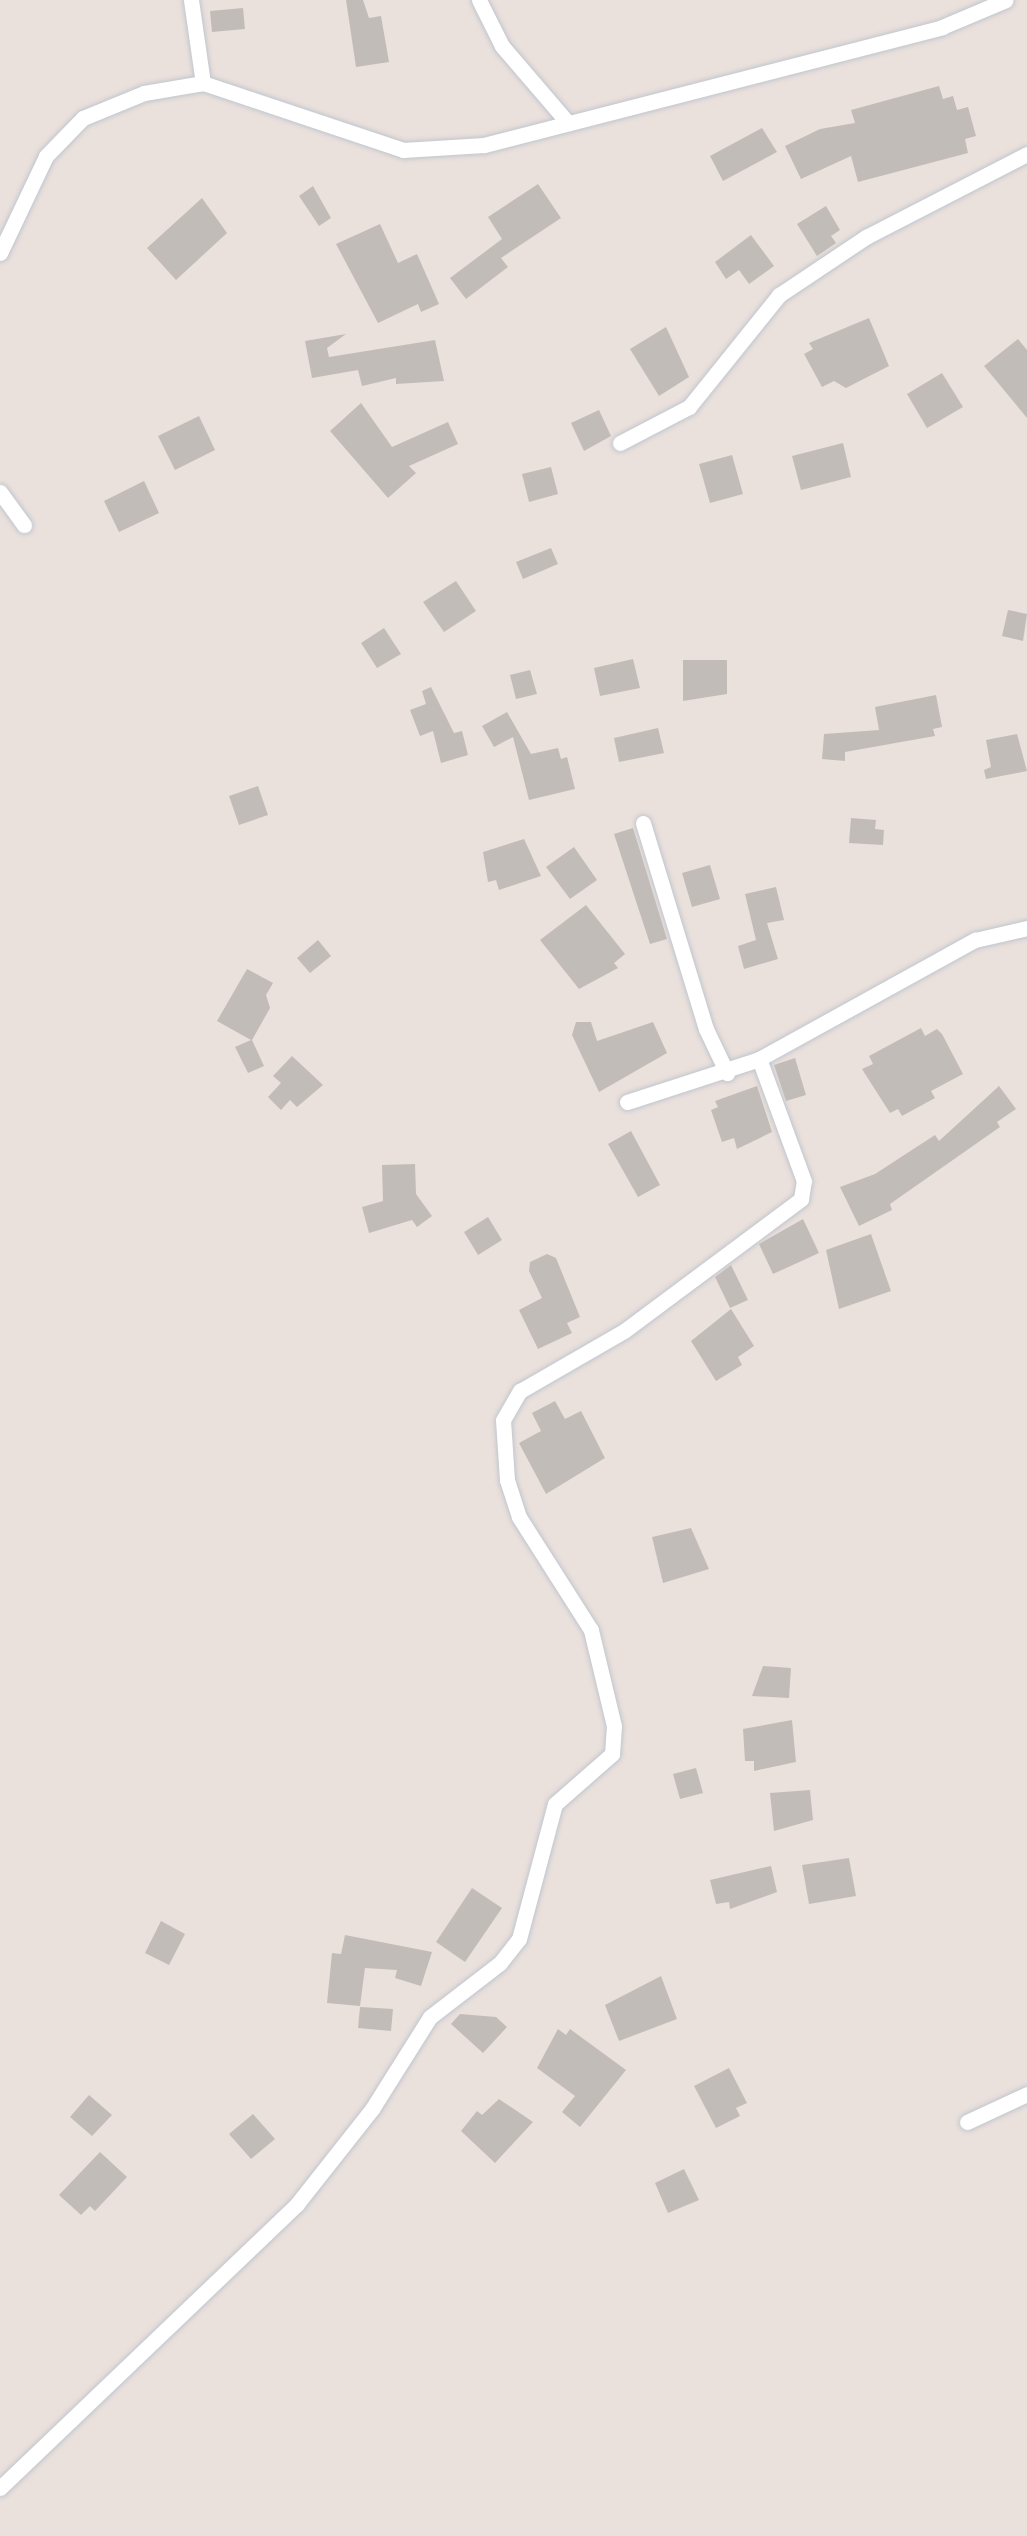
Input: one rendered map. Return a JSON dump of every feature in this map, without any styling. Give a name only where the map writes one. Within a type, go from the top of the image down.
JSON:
[{"type":"street","points":[[191,0],[203,83]]},
{"type":"street","points":[[478,0],[502,46],[568,123]]},
{"type":"street","points":[[0,253],[46,156],[84,118],[117,99],[203,83],[403,150],[484,145],[942,27],[1006,0]]},
{"type":"street","points":[[620,443],[689,406],[779,295],[866,237],[1027,154]]},
{"type":"street","points":[[0,492],[24,525]]},
{"type":"street","points":[[642,823],[706,1029],[728,1073]]},
{"type":"street","points":[[627,1102],[728,1073],[975,940],[1027,928]]},
{"type":"street","points":[[0,2488],[296,2204],[372,2108],[430,2017],[500,1963],[519,1939],[555,1804],[612,1754],[614,1726],[591,1630],[519,1517],[506,1480],[502,1420],[520,1391],[624,1331],[801,1199],[804,1181],[760,1059]]},
{"type":"street","points":[[967,2122],[1027,2094]]},
{"type":"building","points":[[346,0],[363,0],[369,18],[381,16],[389,62],[356,67]]},
{"type":"building","points":[[243,8],[245,29],[212,32],[210,11]]},
{"type":"building","points":[[939,86],[943,99],[953,96],[957,110],[968,107],[976,136],[965,139],[968,153],[858,182],[851,156],[801,179],[785,146],[820,129],[855,123],[851,110]]},
{"type":"building","points":[[762,128],[777,152],[723,181],[710,156]]},
{"type":"building","points":[[538,184],[561,218],[501,258],[508,267],[466,299],[450,278],[502,239],[488,217]]},
{"type":"building","points":[[313,186],[331,218],[319,226],[299,196]]},
{"type":"building","points":[[202,198],[227,233],[176,280],[147,248]]},
{"type":"building","points":[[826,206],[840,230],[831,236],[836,243],[817,256],[797,224]]},
{"type":"building","points":[[380,224],[398,263],[417,254],[439,304],[421,312],[418,304],[378,323],[336,244]]},
{"type":"building","points":[[751,235],[774,266],[749,284],[739,270],[726,279],[715,262]]},
{"type":"building","points":[[869,318],[889,366],[846,388],[834,381],[822,387],[804,354],[813,349],[809,343]]},
{"type":"building","points":[[666,327],[689,377],[659,396],[630,349]]},
{"type":"building","points":[[346,334],[327,348],[329,357],[435,340],[444,381],[396,384],[396,378],[362,386],[358,370],[312,378],[305,341]]},
{"type":"building","points":[[1018,339],[1027,350],[1027,418],[984,366]]},
{"type":"building","points":[[942,373],[963,407],[927,428],[907,394]]},
{"type":"building","points":[[361,403],[392,447],[448,422],[458,444],[409,466],[416,473],[388,498],[330,431]]},
{"type":"building","points":[[599,410],[611,436],[584,451],[571,423]]},
{"type":"building","points":[[199,416],[215,450],[175,470],[158,436]]},
{"type":"building","points":[[843,443],[851,477],[801,490],[792,456]]},
{"type":"building","points":[[732,455],[743,494],[710,503],[699,464]]},
{"type":"building","points":[[551,467],[558,494],[529,502],[522,474]]},
{"type":"building","points":[[144,481],[159,513],[119,532],[104,501]]},
{"type":"building","points":[[551,548],[558,564],[523,579],[516,562]]},
{"type":"building","points":[[456,581],[476,611],[444,632],[423,602]]},
{"type":"building","points":[[1008,610],[1027,614],[1023,641],[1002,636]]},
{"type":"building","points":[[384,628],[401,654],[377,668],[361,643]]},
{"type":"building","points":[[633,659],[640,688],[600,696],[594,668]]},
{"type":"building","points":[[683,660],[727,660],[727,694],[683,701]]},
{"type":"building","points":[[530,670],[537,694],[516,699],[510,675]]},
{"type":"building","points":[[431,687],[454,733],[462,731],[468,755],[441,763],[433,731],[420,736],[410,710],[426,704],[422,691]]},
{"type":"building","points":[[936,695],[942,727],[933,729],[935,736],[845,752],[845,761],[822,759],[824,734],[879,730],[875,707]]},
{"type":"building","points":[[507,712],[531,754],[558,748],[561,759],[567,757],[575,789],[529,800],[513,737],[494,747],[482,726]]},
{"type":"building","points":[[658,728],[664,753],[619,762],[614,738]]},
{"type":"building","points":[[1017,734],[1027,771],[986,779],[984,770],[991,767],[986,740]]},
{"type":"building","points":[[258,786],[268,815],[239,825],[229,796]]},
{"type":"building","points":[[851,818],[876,820],[875,829],[884,830],[883,845],[849,843]]},
{"type":"building","points":[[633,828],[667,939],[650,944],[614,834]]},
{"type":"building","points":[[524,839],[541,876],[499,890],[496,880],[488,882],[483,852]]},
{"type":"building","points":[[574,847],[597,880],[570,899],[546,867]]},
{"type":"building","points":[[710,865],[720,899],[692,907],[682,873]]},
{"type":"building","points":[[776,887],[784,920],[767,923],[778,959],[744,969],[738,946],[756,940],[745,894]]},
{"type":"building","points":[[586,905],[625,954],[614,963],[618,968],[579,989],[540,940]]},
{"type":"building","points":[[318,940],[331,956],[310,973],[297,958]]},
{"type":"building","points":[[247,969],[273,983],[266,995],[270,1008],[252,1040],[264,1066],[248,1073],[235,1047],[251,1040],[217,1021]]},
{"type":"building","points":[[576,1022],[591,1022],[597,1041],[653,1022],[667,1053],[599,1092],[572,1035]]},
{"type":"building","points":[[921,1028],[925,1036],[937,1029],[942,1034],[963,1074],[931,1091],[935,1098],[902,1116],[898,1109],[890,1113],[862,1069],[873,1064],[869,1056]]},
{"type":"building","points":[[292,1056],[323,1085],[297,1107],[290,1100],[281,1110],[268,1097],[281,1083],[273,1076]]},
{"type":"building","points":[[795,1058],[806,1095],[786,1101],[774,1065]]},
{"type":"building","points":[[757,1086],[772,1132],[737,1149],[734,1138],[722,1142],[711,1110],[718,1107],[715,1101]]},
{"type":"building","points":[[999,1086],[1016,1109],[997,1122],[1000,1127],[890,1204],[892,1210],[859,1226],[840,1187],[875,1174],[935,1135],[939,1141]]},
{"type":"building","points":[[631,1131],[660,1185],[638,1197],[608,1144]]},
{"type":"building","points":[[415,1164],[416,1194],[432,1216],[417,1227],[412,1220],[369,1233],[362,1207],[383,1201],[382,1165]]},
{"type":"building","points":[[488,1217],[502,1240],[478,1255],[464,1232]]},
{"type":"building","points":[[803,1219],[819,1253],[773,1274],[759,1244]]},
{"type":"building","points":[[871,1234],[891,1291],[839,1309],[826,1250]]},
{"type":"building","points":[[547,1254],[556,1258],[580,1317],[567,1323],[572,1333],[538,1349],[519,1310],[542,1298],[529,1271],[530,1262]]},
{"type":"building","points":[[731,1265],[748,1300],[730,1308],[715,1277]]},
{"type":"building","points":[[731,1309],[754,1346],[738,1357],[742,1365],[716,1381],[691,1341]]},
{"type":"building","points":[[555,1401],[565,1419],[581,1411],[605,1458],[546,1494],[519,1443],[541,1431],[532,1413]]},
{"type":"building","points":[[691,1528],[709,1569],[663,1583],[652,1537]]},
{"type":"building","points":[[763,1666],[791,1668],[789,1698],[752,1696]]},
{"type":"building","points":[[792,1720],[796,1762],[754,1771],[754,1761],[745,1761],[743,1729]]},
{"type":"building","points":[[696,1768],[703,1793],[680,1799],[673,1774]]},
{"type":"building","points":[[810,1790],[813,1820],[774,1831],[770,1793]]},
{"type":"building","points":[[849,1858],[856,1896],[809,1904],[802,1865]]},
{"type":"building","points":[[771,1866],[777,1892],[730,1909],[729,1902],[716,1904],[710,1880]]},
{"type":"building","points":[[472,1888],[502,1908],[465,1962],[436,1942]]},
{"type":"building","points":[[161,1921],[185,1934],[169,1965],[145,1953]]},
{"type":"building","points":[[345,1935],[432,1952],[421,1986],[395,1978],[397,1970],[365,1968],[360,2006],[327,2003],[332,1953],[341,1954]]},
{"type":"building","points":[[661,1976],[677,2019],[619,2041],[605,2005]]},
{"type":"building","points":[[360,2007],[393,2009],[391,2031],[358,2028]]},
{"type":"building","points":[[460,2014],[496,2017],[507,2027],[483,2053],[451,2024]]},
{"type":"building","points":[[558,2029],[566,2035],[570,2029],[626,2070],[580,2127],[562,2112],[575,2096],[537,2068]]},
{"type":"building","points":[[729,2068],[747,2103],[736,2108],[740,2116],[716,2128],[694,2086]]},
{"type":"building","points":[[89,2095],[112,2115],[92,2136],[70,2117]]},
{"type":"building","points":[[499,2099],[533,2122],[495,2163],[461,2131],[477,2111],[482,2115]]},
{"type":"building","points":[[253,2114],[275,2139],[251,2159],[229,2134]]},
{"type":"building","points":[[100,2152],[127,2177],[95,2211],[90,2206],[81,2215],[59,2195]]},
{"type":"building","points":[[684,2169],[699,2200],[668,2213],[655,2183]]}]
